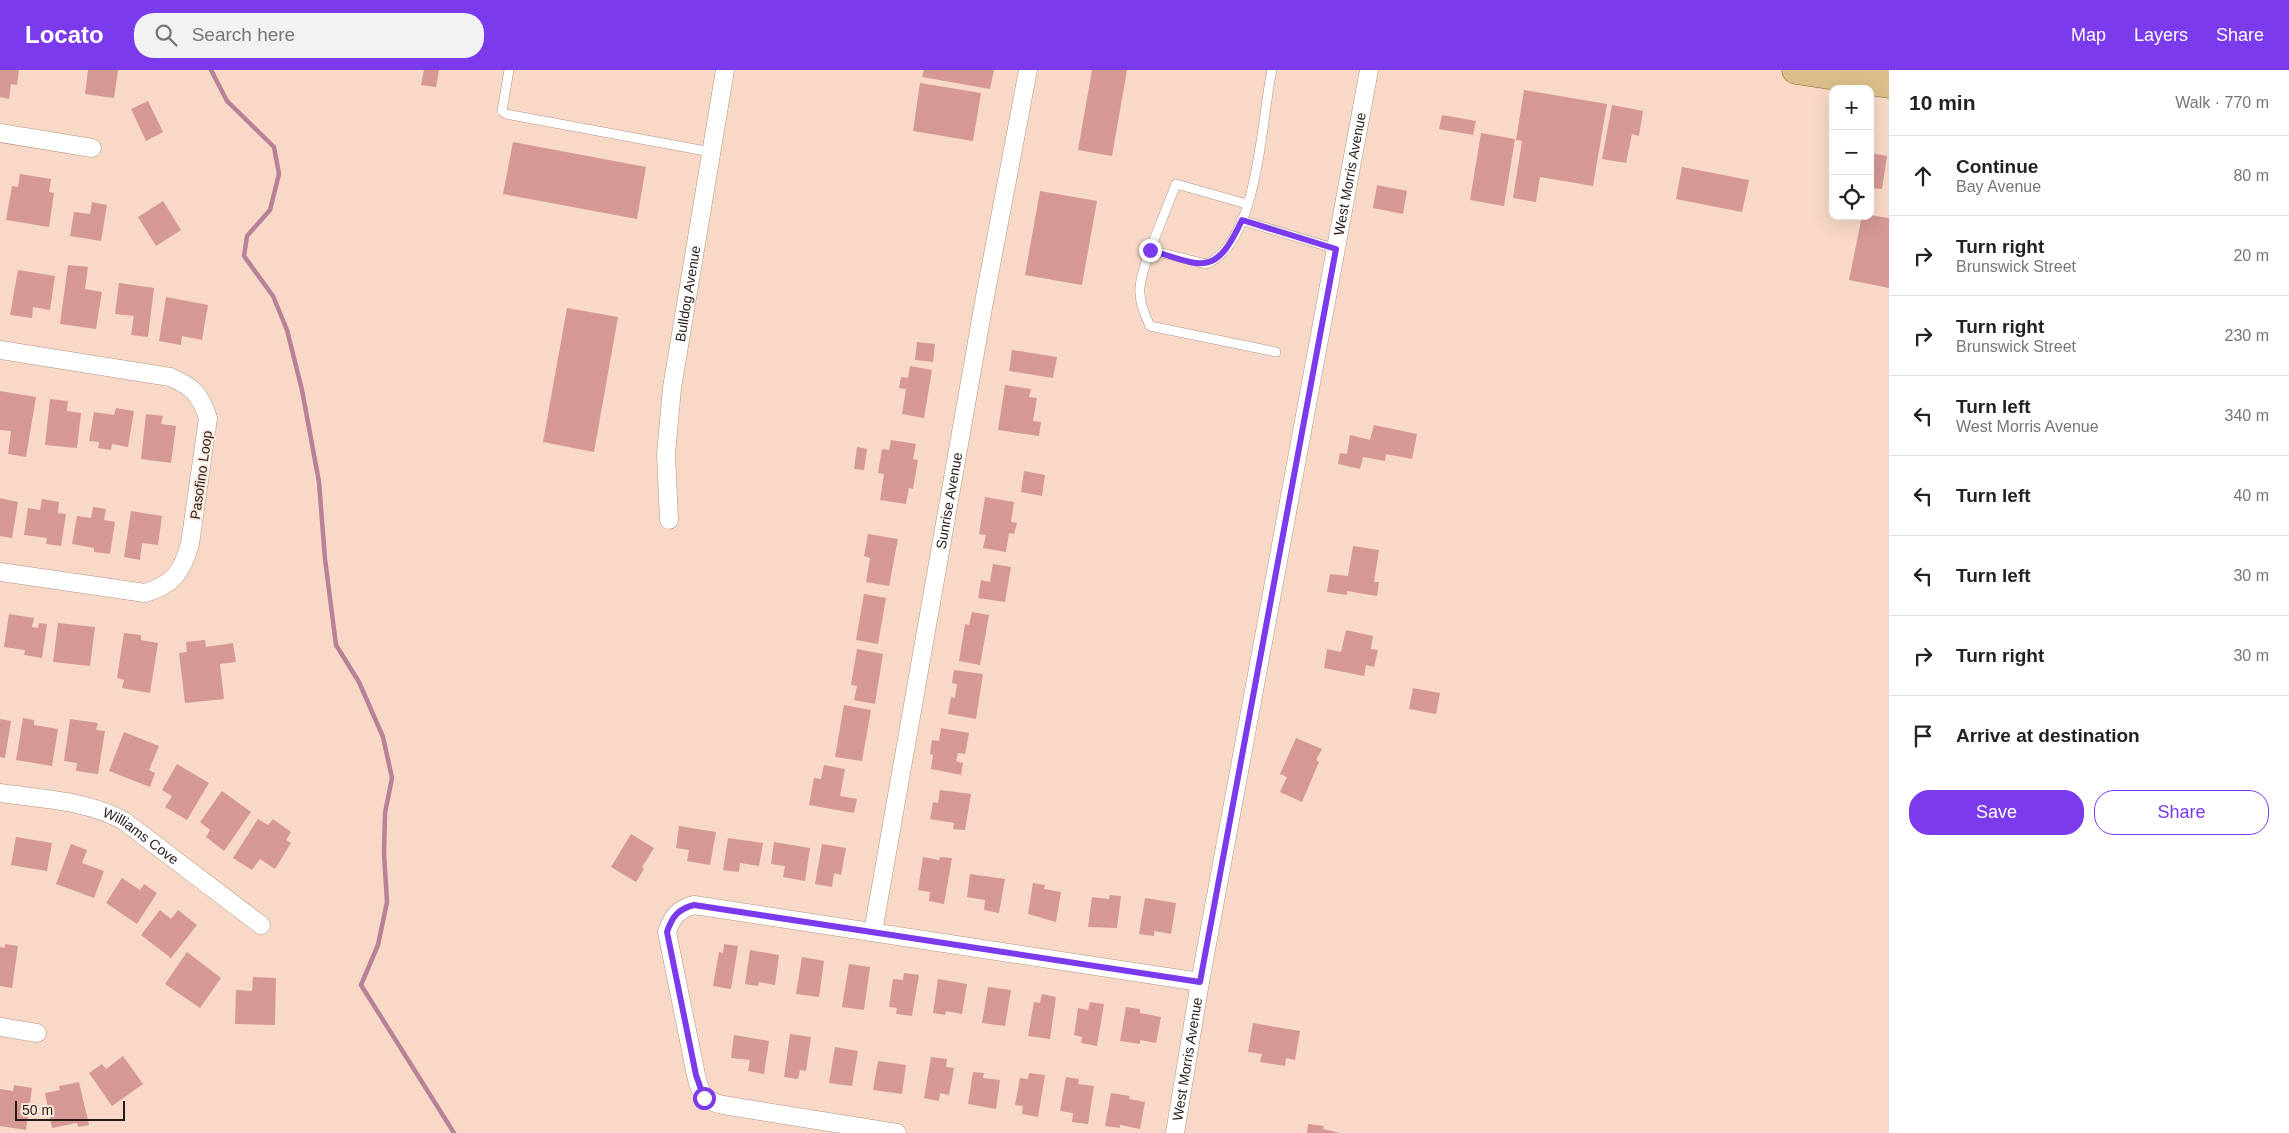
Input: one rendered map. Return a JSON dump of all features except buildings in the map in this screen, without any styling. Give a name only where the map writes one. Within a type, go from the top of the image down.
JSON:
[{"type":"main road","points":[[1796,70],[1889,84]]},
{"type":"street","name":"Bulldog Avenue","points":[[669,520],[666,454],[669,412],[725,70]]},
{"type":"street","name":"Sunrise Avenue","points":[[873,932],[984,302],[1028,70]]},
{"type":"street","name":"West Morris Avenue","points":[[1175,1133],[1200,982],[1369,70]]},
{"type":"street","points":[[0,133],[92,148]]},
{"type":"street","name":"Pasofino Loop","points":[[0,350],[170,378],[194,390],[202,400],[208,418],[190,544],[185,562],[174,580],[158,590],[145,593],[130,593],[0,572]]},
{"type":"street","name":"Williams Cove","points":[[0,793],[90,807],[109,813],[124,821],[261,925]]},
{"type":"street","points":[[897,1133],[717,1104],[704,1098],[696,1075],[667,932],[671,919],[683,908],[694,905],[1200,982]]},
{"type":"street","points":[[0,1027],[37,1033]]},
{"type":"lane","points":[[509,70],[502,111],[506,114],[711,152]]},
{"type":"lane","points":[[1150,250],[1206,264],[1215,261],[1227,249],[1242,220],[1255,183],[1272,70]]},
{"type":"lane","points":[[1247,204],[1176,184],[1150,250],[1138,287],[1141,307],[1150,326],[1276,352]]},
{"type":"lane","points":[[1242,220],[1336,249]]},
{"type":"waterway","points":[[211,70],[227,101],[274,147],[279,174],[270,210],[247,236],[244,256],[273,296],[287,330],[302,390],[319,482],[325,559],[336,645],[359,682],[383,737],[392,778],[385,813],[384,853],[387,902],[378,945],[361,985],[454,1133]]},
{"type":"route","points":[[704,1098],[696,1075],[667,932],[671,919],[683,908],[694,905],[1200,982],[1336,249],[1242,220],[1227,249],[1215,261],[1206,264],[1183,260],[1150,250]]}]
